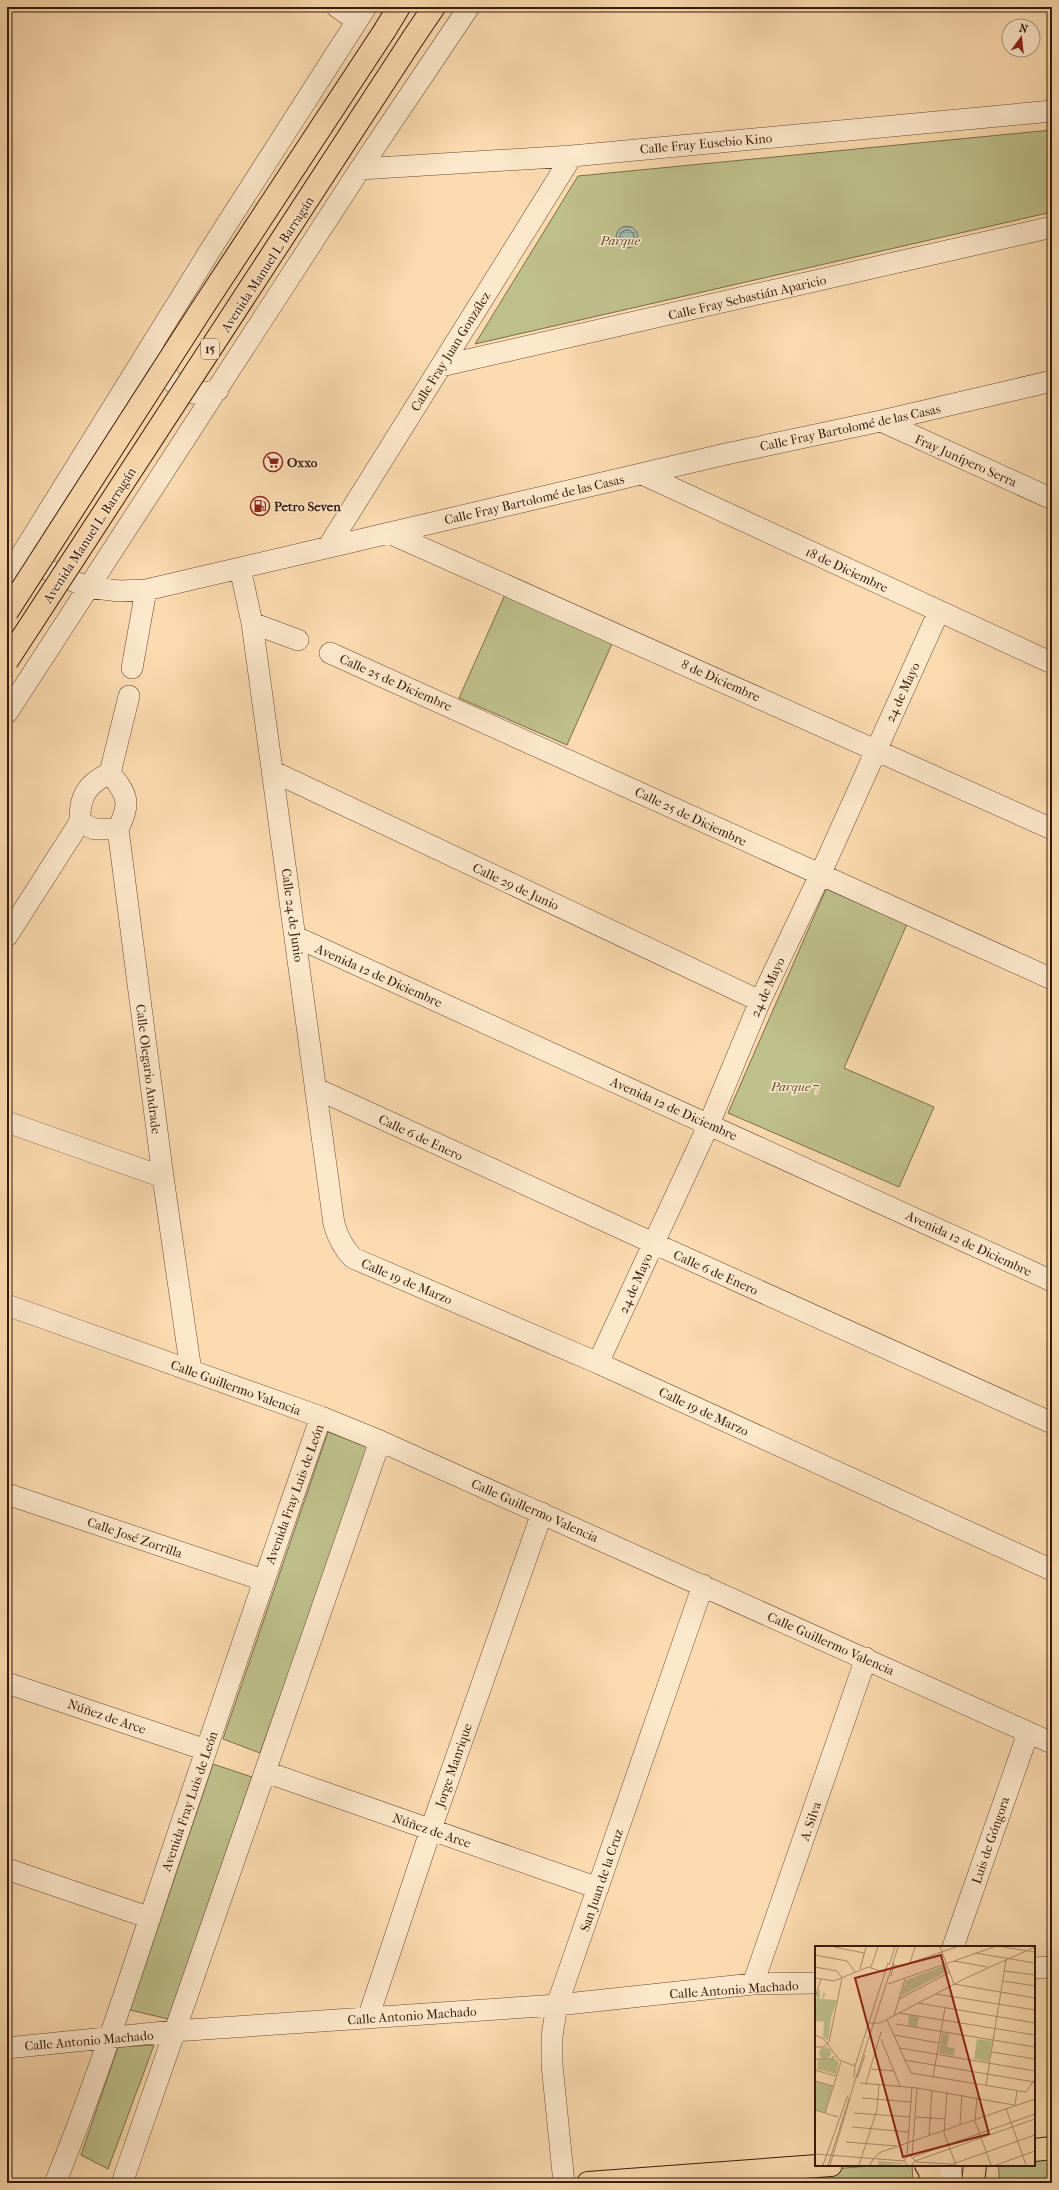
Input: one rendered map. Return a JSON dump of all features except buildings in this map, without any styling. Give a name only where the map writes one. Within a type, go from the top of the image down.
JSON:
[{"type":"main road","name":"Avenida Manuel L. Barragán","points":[[7,612],[203,307],[399,7]]},
{"type":"main road","name":"Avenida Manuel L. Barragán","points":[[7,661],[434,7]]},
{"type":"main road","points":[[1035,2150],[1052,2148]]},
{"type":"main road","points":[[591,2183],[818,2166]]},
{"type":"main road","points":[[927,2166],[930,2171],[931,2183]]},
{"type":"main road","points":[[973,2183],[975,2166]]},
{"type":"street","points":[[7,578],[21,558],[216,241],[361,14],[337,7]]},
{"type":"street","points":[[7,713],[87,587],[218,390],[360,169],[469,7]]},
{"type":"street","name":"Calle Fray Eusebio Kino","points":[[360,169],[572,156],[1052,111]]},
{"type":"street","name":"Calle Fray Juan González","points":[[328,547],[572,156]]},
{"type":"street","name":"Calle Fray Sebastián Aparicio","points":[[441,366],[1052,227]]},
{"type":"street","points":[[156,339],[161,368],[169,379],[193,393],[218,390]]},
{"type":"street","name":"Calle Fray Bartolomé de las Casas","points":[[21,558],[87,587],[119,591],[146,590],[642,474],[1052,381]]},
{"type":"street","name":"Fray Junípero Serra","points":[[881,421],[1052,498]]},
{"type":"street","name":"18 de Diciembre","points":[[642,474],[1052,663]]},
{"type":"street","name":"8 de Diciembre","points":[[389,533],[1052,829]]},
{"type":"street","name":"Calle 24 de Junio","points":[[240,568],[252,623],[334,1224],[338,1238],[353,1258]]},
{"type":"street","points":[[132,668],[146,590]]},
{"type":"street","name":"24 de Mayo","points":[[598,1363],[709,1124],[760,1000],[820,875],[939,612]]},
{"type":"street","points":[[252,623],[298,640]]},
{"type":"street","name":"Calle 25 de Diciembre","points":[[330,653],[518,736],[820,875],[1052,978]]},
{"type":"street","points":[[7,936],[80,822],[81,802],[94,781],[110,773],[129,696]]},
{"type":"street","name":"Calle 29 de Junio","points":[[272,771],[760,1000]]},
{"type":"street","points":[[80,822],[94,829],[118,829],[126,812],[126,799],[121,787],[110,773]]},
{"type":"street","name":"Calle Olegario Andrade","points":[[118,829],[163,1177],[191,1371]]},
{"type":"street","name":"Avenida 12 de Diciembre","points":[[296,937],[1052,1281]]},
{"type":"street","name":"Calle 6 de Enero","points":[[315,1088],[653,1243],[1052,1423]]},
{"type":"street","points":[[7,1122],[163,1177]]},
{"type":"street","name":"Calle 19 de Marzo","points":[[353,1258],[598,1363],[1052,1570]]},
{"type":"street","name":"Calle Guillermo Valencia","points":[[7,1305],[322,1417],[380,1441],[866,1658],[1052,1743]]},
{"type":"street","name":"Avenida Fray Luis de León","points":[[55,2183],[72,2141],[108,2039],[263,1580],[322,1417]]},
{"type":"street","points":[[122,2183],[380,1441]]},
{"type":"street","name":"Calle José Zorrilla","points":[[7,1494],[263,1580]]},
{"type":"street","name":"Jorge Manrique","points":[[368,2018],[431,1829],[542,1513]]},
{"type":"street","name":"San Juan de la Cruz","points":[[564,2183],[552,2065],[552,2036],[557,2005],[703,1585]]},
{"type":"street","name":"A. Silva","points":[[753,1984],[866,1658]]},
{"type":"street","name":"Núñez de Arce","points":[[7,1683],[206,1750]]},
{"type":"street","name":"Luis de Góngora","points":[[953,1946],[1028,1733]]},
{"type":"street","name":"Núñez de Arce","points":[[266,1772],[598,1888]]},
{"type":"street","points":[[7,1869],[150,1918]]},
{"type":"street","points":[[1035,1968],[1052,1967]]},
{"type":"street","name":"Calle Antonio Machado","points":[[7,2048],[108,2039],[174,2031],[557,2005],[753,1984],[815,1983]]},
{"type":"street","points":[[950,2166],[952,2183]]},
{"type":"green space","name":"Parque","points":[[1052,130],[1052,212],[475,344],[578,176]]},
{"type":"green space","points":[[507,590],[615,637],[567,745],[459,698]]},
{"type":"green space","name":"Parque 7","points":[[826,889],[907,924],[844,1068],[934,1107],[899,1187],[728,1113]]},
{"type":"green space","points":[[328,1432],[369,1448],[260,1753],[223,1739]]},
{"type":"green space","points":[[213,1764],[252,1777],[168,2019],[130,2010]]},
{"type":"green space","points":[[154,2045],[108,2169],[81,2155],[118,2047]]},
{"type":"green space","points":[[1052,2157],[1052,2183],[1000,2183],[998,2166],[1035,2166],[1035,2158]]},
{"type":"green space","points":[[869,2166],[912,2166],[913,2183],[666,2183]]},
{"type":"water","points":[[627,226],[635,229],[638,237],[635,245],[627,248],[619,245],[616,237],[619,229]]},
{"type":"place","name":"Oxxo","points":[[273,462]]},
{"type":"place","name":"Petro Seven","points":[[260,506]]}]
